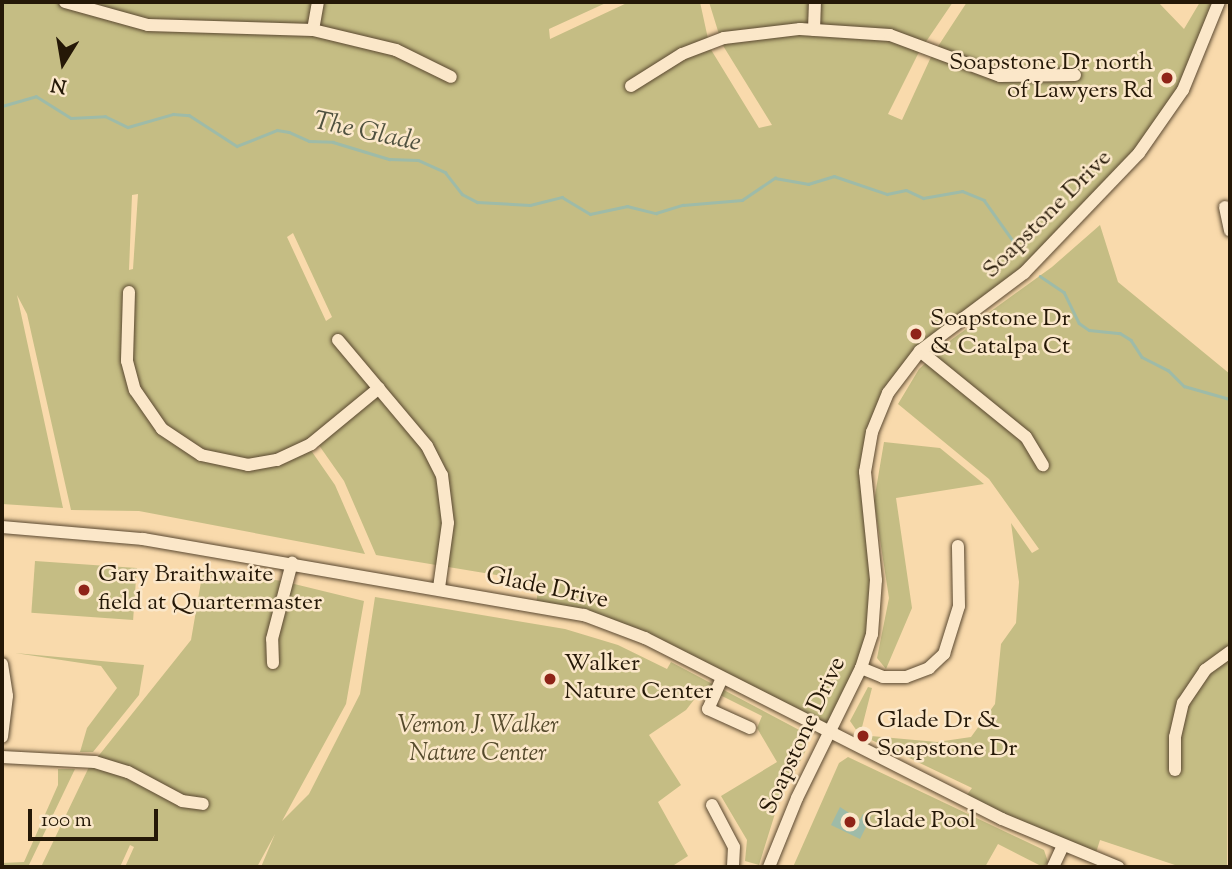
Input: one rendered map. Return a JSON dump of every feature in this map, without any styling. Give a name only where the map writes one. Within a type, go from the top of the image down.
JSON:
[{"type":"street","points":[[65,2],[148,25],[313,30],[396,50],[451,77]]},
{"type":"street","points":[[313,30],[318,2]]},
{"type":"street","points":[[814,30],[815,2]]},
{"type":"street","name":"Soapstone Drive","points":[[769,867],[828,732],[861,668],[872,634],[877,591],[865,503],[867,454],[888,393],[919,351],[1024,273],[1139,153],[1183,90],[1219,2]]},
{"type":"street","points":[[631,86],[682,54],[724,38],[768,30],[890,34],[1000,76],[1075,75]]},
{"type":"street","points":[[1225,207],[1230,230]]},
{"type":"street","points":[[129,292],[127,361],[135,390],[162,429],[201,455],[248,465],[277,460],[315,441],[379,388]]},
{"type":"street","points":[[338,340],[427,446],[442,475],[448,523],[439,588]]},
{"type":"street","points":[[919,351],[1026,437],[1043,465]]},
{"type":"street","name":"Glade Drive","points":[[2,527],[143,538],[439,588],[608,622],[1063,846],[1118,867]]},
{"type":"street","points":[[861,668],[883,677],[906,677],[929,668],[944,654],[959,606],[958,546]]},
{"type":"street","points":[[273,663],[272,639],[292,563]]},
{"type":"street","points":[[1175,770],[1175,737],[1186,697],[1205,670],[1230,652]]},
{"type":"street","points":[[2,664],[7,696],[2,737]]},
{"type":"street","points":[[722,678],[708,709],[750,729]]},
{"type":"street","points":[[2,757],[103,764],[182,801],[204,804]]},
{"type":"street","points":[[712,805],[734,847],[733,867]]},
{"type":"street","points":[[1053,867],[1063,846]]},
{"type":"green space","points":[[2,2],[608,2],[549,29],[550,39],[629,2],[700,2],[710,48],[759,128],[772,125],[722,44],[709,2],[953,2],[919,52],[888,114],[902,120],[931,57],[967,2],[1158,2],[1184,29],[1200,2],[1219,2],[1170,112],[1024,273],[901,374],[867,454],[874,623],[829,732],[645,638],[536,605],[539,582],[376,555],[344,481],[316,441],[308,446],[335,485],[365,554],[139,511],[71,510],[27,314],[17,295],[63,508],[2,504]],"holes":[[[138,194],[133,269],[129,270],[132,195]],[[293,233],[332,317],[326,321],[287,237]]]},
{"type":"green space","points":[[1100,225],[1118,282],[1230,374],[1227,867],[1178,866],[1100,840],[1094,859],[963,800],[972,788],[861,735],[937,742],[971,737],[995,704],[1001,644],[1016,623],[1019,582],[1011,523],[1032,553],[1039,549],[989,479],[898,404],[919,369],[951,340],[1052,267]]},
{"type":"green space","points":[[884,442],[940,448],[984,484],[896,498],[912,608],[886,669],[877,658],[889,598],[874,501]]},
{"type":"green space","name":"Gary Braithwaite field at Quartermaster","points":[[35,561],[137,568],[133,620],[31,613]]},
{"type":"green space","name":"Vernon J. Walker Nature Center","points":[[203,570],[282,581],[364,601],[346,704],[282,821],[309,794],[360,694],[375,597],[565,629],[618,645],[667,669],[671,662],[803,732],[808,746],[778,804],[759,865],[745,861],[747,840],[721,796],[777,762],[757,728],[762,716],[704,687],[686,710],[649,735],[681,785],[658,802],[688,856],[671,867],[261,867],[275,834],[257,867],[125,867],[134,847],[130,845],[120,867],[41,867],[88,769],[191,640]]},
{"type":"green space","points":[[15,653],[144,665],[139,695],[93,752],[80,752],[87,728],[117,688],[101,666]]},
{"type":"green space","points":[[868,687],[872,688],[860,735],[850,721]]},
{"type":"green space","points":[[848,757],[1044,850],[1048,862],[1043,867],[998,844],[985,867],[793,867],[839,763]]},
{"type":"green space","points":[[58,769],[75,769],[28,867],[2,867],[2,863],[24,862],[58,785]]},
{"type":"shaded area","name":"Glade Pool","points":[[840,807],[860,820],[863,814],[871,817],[860,839],[831,825]]},
{"type":"waterway","name":"The Glade","points":[[2,106],[36,96],[71,118],[105,116],[128,127],[173,114],[189,115],[237,146],[277,130],[289,132],[309,141],[333,142],[389,159],[418,160],[445,172],[462,194],[477,202],[530,205],[562,197],[590,214],[627,206],[656,213],[683,205],[742,200],[775,178],[808,184],[834,176],[887,194],[906,190],[923,198],[962,191],[984,200],[1021,252]]},
{"type":"waterway","name":"The Glade","points":[[1040,276],[1064,292],[1079,323],[1089,330],[1120,333],[1131,340],[1142,357],[1168,370],[1184,386],[1230,399]]},
{"type":"place","name":"Soapstone Dr north of Lawyers Rd","points":[[1167,78]]},
{"type":"place","name":"Soapstone Dr & Catalpa Ct","points":[[916,334]]},
{"type":"place","name":"Gary Braithwaite field at Quartermaster","points":[[84,590]]},
{"type":"place","name":"Walker Nature Center","points":[[550,679]]},
{"type":"place","name":"Glade Dr & Soapstone Dr","points":[[863,736]]},
{"type":"place","name":"Glade Pool","points":[[850,822]]}]
